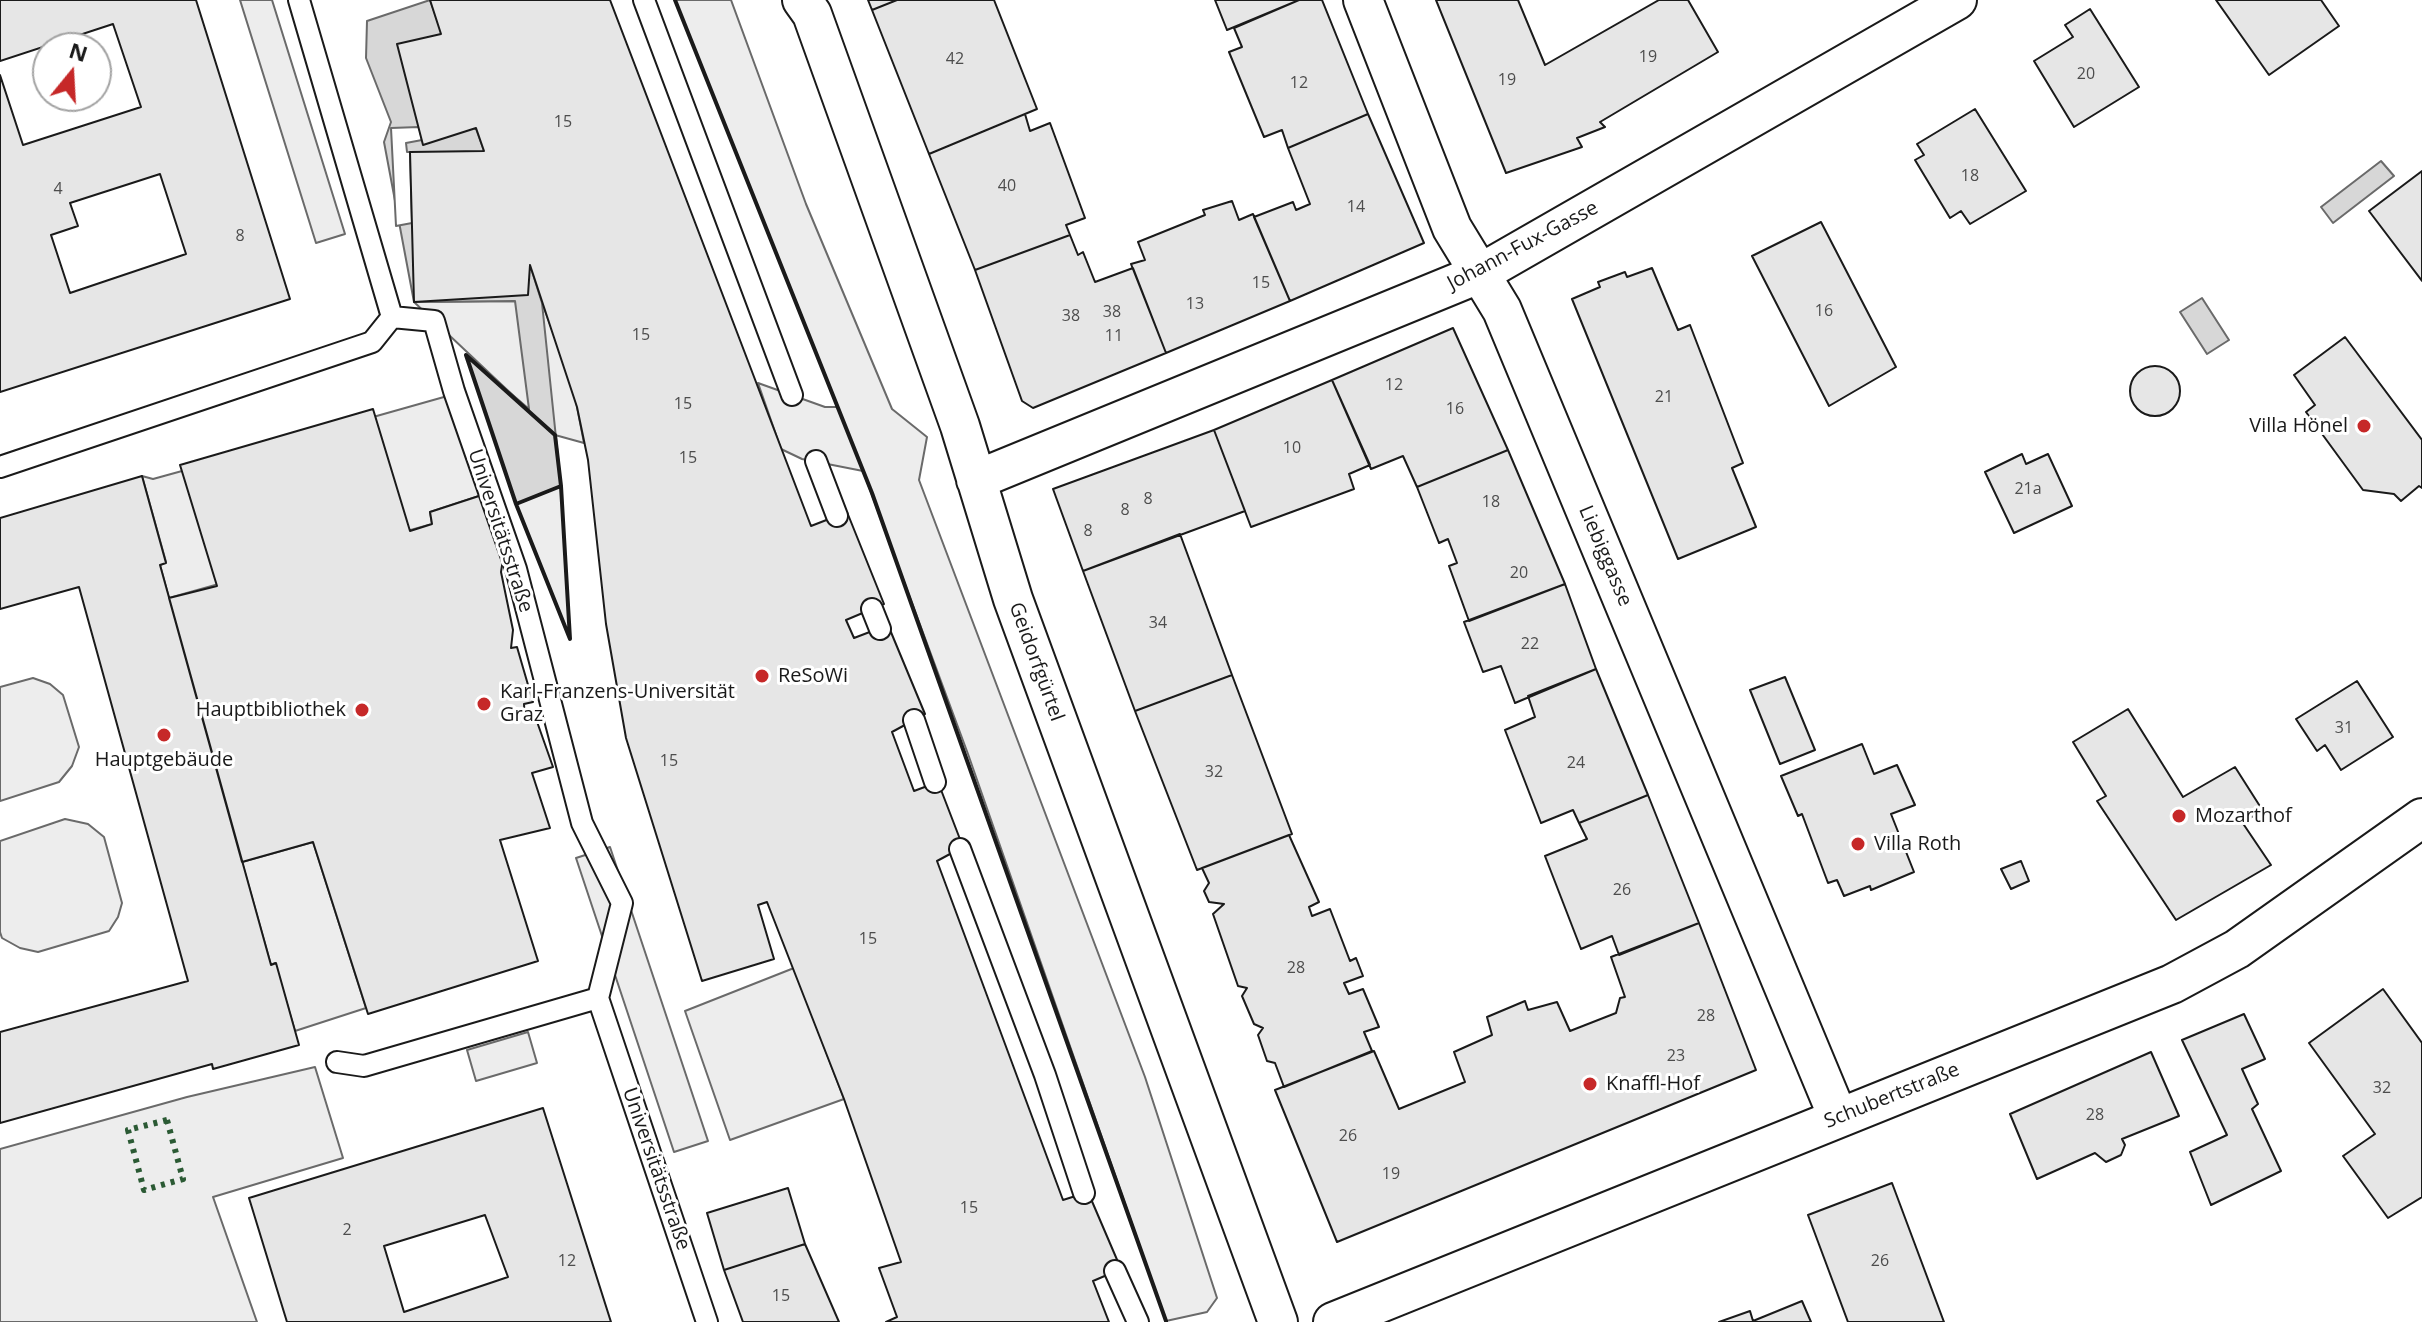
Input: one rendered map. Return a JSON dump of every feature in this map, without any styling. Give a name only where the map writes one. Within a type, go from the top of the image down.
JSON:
[{"type":"street","name":"Geidorfgürtel","points":[[802,0],[817,28],[960,426],[1013,599],[1278,1322]]},
{"type":"street","name":"Liebiggasse","points":[[1363,0],[1452,228],[1502,310],[1838,1117]]},
{"type":"street","name":"Johann-Fux-Gasse","points":[[976,480],[1481,273],[1957,0]]},
{"type":"street","name":"Schubertstraße","points":[[1333,1322],[2172,984],[2237,949],[2422,818]]},
{"type":"lane","points":[[0,467],[372,342],[392,317],[299,0]]},
{"type":"lane","points":[[644,0],[792,395]]},
{"type":"lane","name":"Universitätsstraße","points":[[392,317],[434,321],[454,391],[516,569],[582,823],[622,903],[598,998],[707,1322]]},
{"type":"lane","points":[[816,461],[837,516]]},
{"type":"lane","points":[[872,609],[880,629]]},
{"type":"lane","points":[[914,720],[935,782]]},
{"type":"lane","points":[[960,849],[1045,1075],[1084,1193]]},
{"type":"lane","points":[[337,1062],[364,1066],[598,998]]},
{"type":"lane","points":[[1115,1271],[1138,1322]]},
{"type":"shaded area","points":[[240,0],[272,0],[345,234],[316,243]]},
{"type":"shaded area","points":[[430,0],[484,151],[434,176],[530,265],[542,303],[561,486],[516,504],[466,355],[529,409],[515,301],[414,302],[384,142],[391,122],[366,58],[367,21]]},
{"type":"shaded area","points":[[675,0],[731,0],[806,204],[892,409],[927,437],[919,480],[1145,1077],[1217,1298],[1207,1312],[1166,1321],[968,754],[863,471],[802,459],[781,449],[758,383],[825,407],[838,407]]},
{"type":"shaded area","points":[[2381,161],[2394,176],[2333,223],[2321,207]]},
{"type":"shaded area","points":[[2202,298],[2229,340],[2207,354],[2180,312]]},
{"type":"shaded area","points":[[414,302],[542,303],[573,386],[584,443],[555,435]]},
{"type":"shaded area","points":[[451,395],[482,495],[430,512],[432,524],[169,598],[160,565],[166,562],[142,476],[153,479]]},
{"type":"shaded area","points":[[561,486],[570,639],[516,504]]},
{"type":"shaded area","points":[[33,678],[50,684],[63,695],[79,747],[72,766],[59,782],[0,801],[0,687]]},
{"type":"shaded area","points":[[65,819],[88,824],[104,837],[122,903],[118,917],[109,931],[38,952],[20,948],[2,938],[0,932],[0,841]]},
{"type":"shaded area","points":[[313,842],[366,1008],[295,1031],[275,963],[271,965],[242,862]]},
{"type":"shaded area","points":[[610,847],[708,1141],[674,1152],[576,858]]},
{"type":"shaded area","points":[[794,968],[844,1099],[730,1140],[685,1011]]},
{"type":"shaded area","points":[[528,1032],[537,1063],[476,1081],[467,1050]]},
{"type":"shaded area","points":[[315,1067],[343,1158],[213,1197],[257,1322],[0,1322],[0,1149],[187,1097]]},
{"type":"pier","points":[[419,127],[422,140],[406,143],[407,152],[410,152],[412,223],[396,226],[391,128]]},
{"type":"building","points":[[0,0],[196,0],[290,299],[0,392],[0,75],[23,145],[141,107],[113,24],[89,32],[32,32],[32,51],[0,61]],"holes":[[[160,174],[186,254],[70,293],[51,235],[78,226],[70,203]]]},
{"type":"building","name":"ReSoWi","points":[[430,0],[610,0],[811,526],[847,512],[884,604],[846,620],[854,638],[888,625],[925,714],[892,732],[914,791],[938,782],[963,847],[937,861],[1063,1200],[1088,1192],[1121,1269],[1093,1281],[1109,1322],[886,1322],[897,1317],[879,1268],[901,1262],[844,1099],[767,902],[758,905],[774,959],[702,981],[626,738],[606,624],[588,460],[577,407],[530,265],[528,295],[414,302],[410,152],[484,151],[476,128],[423,145],[397,44],[441,34]]},
{"type":"building","points":[[868,0],[897,0],[872,10]]},
{"type":"building","points":[[897,0],[994,0],[1037,109],[929,154],[872,10]]},
{"type":"building","points":[[1215,0],[1299,0],[1227,30]]},
{"type":"building","points":[[1299,0],[1322,0],[1368,114],[1288,148],[1282,130],[1264,137],[1229,52],[1242,47],[1234,28]]},
{"type":"building","points":[[1436,0],[1518,0],[1545,65],[1659,0],[1688,0],[1718,52],[1600,122],[1605,127],[1577,138],[1582,147],[1506,173]]},
{"type":"building","points":[[2216,0],[2321,0],[2339,26],[2269,75]]},
{"type":"building","points":[[2090,9],[2139,87],[2074,127],[2034,61],[2073,37],[2065,25]]},
{"type":"building","points":[[1975,109],[2026,191],[1970,224],[1961,211],[1950,218],[1915,160],[1924,155],[1917,144]]},
{"type":"building","points":[[1025,114],[1030,131],[1050,123],[1085,218],[1066,225],[1070,235],[975,270],[929,154]]},
{"type":"building","points":[[1368,114],[1424,243],[1290,301],[1254,217],[1293,202],[1296,210],[1310,204],[1288,148]]},
{"type":"building","points":[[2422,171],[2422,281],[2369,211]]},
{"type":"building","points":[[1232,201],[1239,220],[1253,214],[1290,301],[1166,353],[1131,264],[1145,260],[1138,242],[1205,215],[1203,210]]},
{"type":"building","points":[[1821,222],[1896,367],[1829,406],[1752,256]]},
{"type":"building","points":[[1070,235],[1078,255],[1083,252],[1095,282],[1133,268],[1166,353],[1033,408],[1022,401],[975,270]]},
{"type":"building","points":[[1652,268],[1678,330],[1690,325],[1743,463],[1732,468],[1756,527],[1678,559],[1572,299],[1600,287],[1598,282],[1625,272],[1627,277]]},
{"type":"building","points":[[1453,328],[1508,450],[1417,487],[1403,456],[1371,469],[1332,380]]},
{"type":"building","name":"Villa Hönel","points":[[2345,337],[2422,440],[2422,488],[2419,486],[2401,501],[2394,494],[2363,490],[2306,412],[2315,405],[2294,375]]},
{"type":"building","points":[[2155,366],[2173,373],[2180,391],[2173,409],[2155,416],[2137,409],[2130,391],[2137,373]]},
{"type":"building","points":[[1332,380],[1370,465],[1349,474],[1354,489],[1251,527],[1214,430]]},
{"type":"building","name":"Hauptbibliothek","points":[[373,409],[410,531],[432,524],[430,512],[482,495],[505,547],[501,572],[513,630],[511,648],[517,647],[533,702],[524,704],[525,720],[535,716],[553,767],[532,773],[550,828],[500,840],[538,961],[368,1014],[313,842],[242,862],[169,598],[217,586],[180,465]]},
{"type":"building","points":[[1214,430],[1245,511],[1083,571],[1053,489]]},
{"type":"building","points":[[1508,450],[1565,584],[1469,621],[1449,566],[1457,563],[1448,539],[1439,543],[1417,487]]},
{"type":"building","points":[[2022,454],[2026,464],[2048,454],[2072,506],[2014,533],[1985,472]]},
{"type":"building","name":"Hauptgebäude","points":[[142,476],[166,563],[160,565],[271,965],[276,963],[299,1045],[213,1069],[212,1064],[0,1123],[0,1032],[188,981],[79,587],[0,609],[0,518]]},
{"type":"building","points":[[1180,534],[1232,675],[1135,711],[1083,571]]},
{"type":"building","points":[[1565,584],[1596,669],[1515,703],[1501,666],[1483,672],[1464,622]]},
{"type":"building","points":[[1596,669],[1648,795],[1579,823],[1573,810],[1541,823],[1505,730],[1535,717],[1528,696]]},
{"type":"building","points":[[1232,675],[1292,834],[1197,870],[1135,711]]},
{"type":"building","points":[[1785,677],[1815,750],[1780,764],[1750,690]]},
{"type":"building","points":[[2357,681],[2393,737],[2341,770],[2325,745],[2317,751],[2296,719]]},
{"type":"building","name":"Mozarthof","points":[[2128,709],[2183,797],[2235,767],[2263,811],[2242,822],[2271,865],[2176,920],[2097,801],[2106,796],[2073,742]]},
{"type":"building","name":"Villa Roth","points":[[1862,744],[1874,774],[1897,765],[1915,805],[1891,814],[1914,872],[1871,890],[1870,886],[1844,896],[1837,880],[1828,883],[1802,814],[1798,816],[1781,776]]},
{"type":"building","points":[[1648,795],[1699,923],[1619,955],[1612,936],[1581,949],[1545,856],[1587,839],[1579,823]]},
{"type":"building","points":[[1289,835],[1319,902],[1309,907],[1312,916],[1330,909],[1350,961],[1356,958],[1363,976],[1344,983],[1349,994],[1363,989],[1379,1027],[1364,1032],[1372,1051],[1284,1087],[1275,1063],[1267,1061],[1258,1035],[1263,1028],[1254,1024],[1242,996],[1247,988],[1238,986],[1213,914],[1224,904],[1209,902],[1204,891],[1209,883],[1202,868]]},
{"type":"building","points":[[2021,861],[2029,881],[2011,889],[2001,869]]},
{"type":"building","name":"Knaffl-Hof","points":[[1699,923],[1756,1070],[1337,1242],[1275,1090],[1374,1051],[1399,1109],[1465,1082],[1454,1052],[1492,1035],[1487,1017],[1525,1001],[1528,1010],[1557,1002],[1570,1031],[1616,1013],[1620,998],[1625,997],[1611,957]]},
{"type":"building","points":[[2383,989],[2422,1043],[2422,1197],[2388,1218],[2343,1156],[2375,1134],[2309,1043]]},
{"type":"building","points":[[2244,1014],[2265,1059],[2242,1069],[2258,1104],[2252,1109],[2281,1171],[2211,1205],[2190,1152],[2227,1135],[2182,1040]]},
{"type":"building","points":[[2151,1052],[2179,1116],[2122,1139],[2125,1145],[2121,1155],[2106,1162],[2095,1153],[2037,1179],[2010,1114]]},
{"type":"building","points":[[543,1108],[611,1322],[287,1322],[249,1198]],"holes":[[[485,1215],[508,1277],[404,1312],[384,1246]]]},
{"type":"building","points":[[1892,1183],[1944,1322],[1848,1322],[1808,1215]]},
{"type":"building","points":[[788,1188],[805,1244],[724,1270],[707,1213]]},
{"type":"building","points":[[805,1244],[839,1322],[743,1322],[724,1270]]},
{"type":"building","points":[[1802,1301],[1811,1322],[1719,1322],[1750,1311],[1753,1321]]},
{"type":"hedge","points":[[167,1120],[183,1179],[144,1190],[128,1130],[167,1120]]},
{"type":"wall","points":[[675,0],[872,493],[1166,1321]]},
{"type":"wall","points":[[466,355],[555,435],[561,486],[516,504],[466,355]]},
{"type":"wall","points":[[561,486],[570,639],[516,504],[561,486]]},
{"type":"place","name":"Villa Hönel","points":[[2364,426]]},
{"type":"place","name":"ReSoWi","points":[[762,676]]},
{"type":"place","name":"Karl-Franzens-Universität Graz","points":[[484,704]]},
{"type":"place","name":"Hauptbibliothek","points":[[362,710]]},
{"type":"place","name":"Hauptgebäude","points":[[164,735]]},
{"type":"place","name":"Mozarthof","points":[[2179,816]]},
{"type":"place","name":"Villa Roth","points":[[1858,844]]},
{"type":"place","name":"Knaffl-Hof","points":[[1590,1084]]}]
